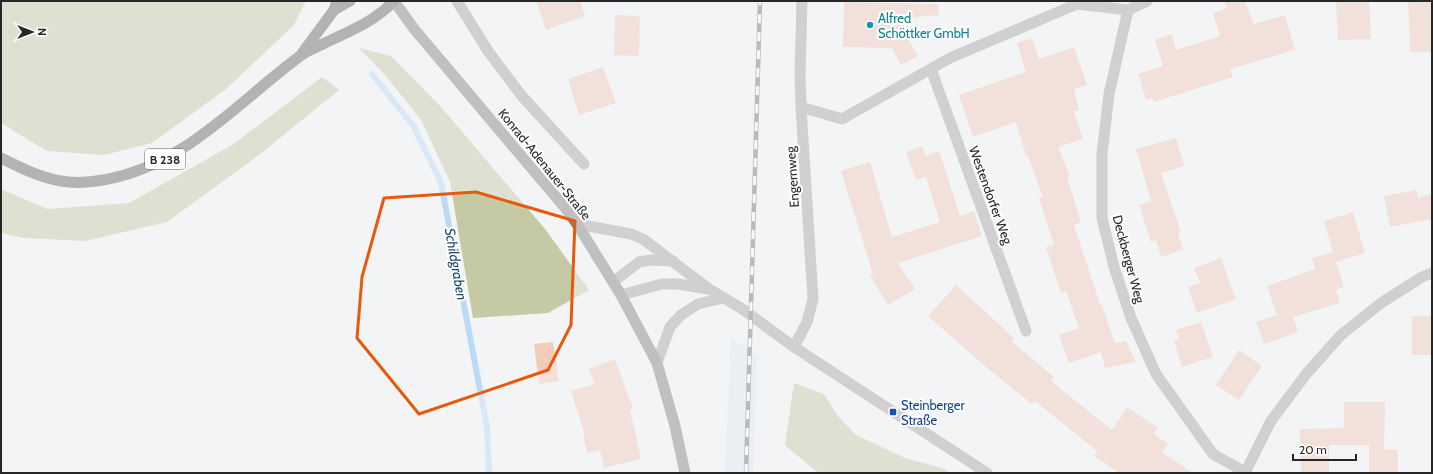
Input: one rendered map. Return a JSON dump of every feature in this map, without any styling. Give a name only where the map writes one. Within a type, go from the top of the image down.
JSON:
[{"type":"main road","name":"B 238","points":[[302,54],[336,6],[350,1]]},
{"type":"main road","name":"B 238","points":[[1,158],[24,170],[48,179],[70,182],[94,182],[115,178],[137,171],[163,160],[196,139],[302,54],[377,17],[394,1]]},
{"type":"main road","name":"Konrad-Adenauer-Straße","points":[[394,1],[415,30],[557,198],[577,224],[613,282],[657,363],[676,426],[685,473]]},
{"type":"street","name":"Konrad-Adenauer-Straße","points":[[457,1],[492,58],[521,95],[584,164]]},
{"type":"street","name":"Engernweg","points":[[794,347],[807,322],[813,299],[801,107],[800,74],[802,1]]},
{"type":"street","points":[[801,107],[842,119],[950,58],[1077,4],[1128,10],[1147,1]]},
{"type":"street","name":"Deckberger Weg","points":[[1128,10],[1109,94],[1102,154],[1102,218],[1114,267],[1131,318],[1156,374],[1213,454],[1245,473]]},
{"type":"street","name":"Westendorfer Weg","points":[[931,69],[1026,331]]},
{"type":"street","points":[[577,224],[631,234],[643,239],[709,289],[794,347],[987,473]]},
{"type":"street","points":[[613,282],[639,262],[652,260],[673,261]]},
{"type":"street","points":[[1245,473],[1271,421],[1307,373],[1341,335],[1381,303],[1422,277],[1432,273]]},
{"type":"street","points":[[621,295],[662,284],[678,284],[709,289]]},
{"type":"street","points":[[657,363],[670,327],[681,315],[698,304],[724,298]]},
{"type":"highlighted area","points":[[476,192],[575,221],[571,325],[548,370],[419,414],[357,338],[362,277],[384,198]]},
{"type":"shaded area","points":[[731,338],[757,356],[753,473],[725,473]]},
{"type":"green space","points":[[1,1],[306,1],[294,25],[226,89],[152,143],[104,155],[47,151],[1,123]]},
{"type":"green space","points":[[359,48],[391,56],[441,107],[545,229],[589,290],[548,313],[473,318],[450,182],[421,120],[385,75]]},
{"type":"green space","points":[[322,77],[339,90],[259,155],[167,222],[85,241],[25,238],[1,233],[1,189],[47,209],[129,203],[232,145]]},
{"type":"green space","points":[[794,383],[824,394],[837,415],[856,435],[905,458],[942,468],[950,473],[818,473],[785,445]]},
{"type":"building","points":[[536,1],[580,1],[585,16],[546,30]]},
{"type":"building","points":[[1224,1],[1245,1],[1254,24],[1285,15],[1295,50],[1230,69],[1233,77],[1154,102],[1153,98],[1146,100],[1138,74],[1163,66],[1155,40],[1172,34],[1176,50],[1220,36],[1213,13],[1227,8]]},
{"type":"building","points":[[1369,1],[1371,39],[1338,40],[1336,2]]},
{"type":"building","points":[[1408,1],[1432,1],[1432,52],[1410,52]]},
{"type":"building","name":"Alfred Schöttker GmbH","points":[[844,2],[938,4],[939,15],[897,19],[918,56],[901,65],[892,48],[843,47]]},
{"type":"building","points":[[615,15],[640,16],[639,56],[614,55]]},
{"type":"building","points":[[1032,38],[1039,59],[1074,47],[1087,85],[1074,89],[1079,110],[1074,111],[1083,139],[1058,147],[1070,176],[1067,177],[1081,222],[1074,225],[1100,304],[1101,303],[1115,343],[1126,341],[1136,362],[1105,368],[1101,352],[1069,363],[1059,335],[1079,328],[1066,291],[1061,293],[1046,247],[1054,245],[1039,198],[1043,197],[1028,156],[1026,156],[1016,122],[973,137],[959,95],[1026,72],[1017,43]]},
{"type":"building","points":[[603,67],[616,103],[579,115],[568,79]]},
{"type":"building","points":[[1176,138],[1184,166],[1161,173],[1181,232],[1178,233],[1183,250],[1161,257],[1156,240],[1151,242],[1139,205],[1151,201],[1136,149]]},
{"type":"building","points":[[922,146],[926,156],[939,151],[960,216],[974,211],[982,236],[898,263],[915,289],[888,305],[870,276],[873,274],[841,171],[870,162],[892,237],[940,222],[926,177],[916,180],[906,152]]},
{"type":"building","points":[[1417,190],[1418,198],[1432,194],[1432,219],[1390,227],[1384,196]]},
{"type":"building","points":[[1353,212],[1365,253],[1336,262],[1324,221]]},
{"type":"building","points":[[1333,252],[1344,287],[1336,290],[1340,303],[1293,317],[1298,332],[1264,344],[1256,322],[1277,315],[1267,286],[1315,269],[1312,258]]},
{"type":"building","points":[[1221,258],[1236,299],[1197,313],[1188,287],[1200,283],[1194,268]]},
{"type":"building","points":[[956,285],[1014,338],[1011,341],[1054,377],[1051,381],[1112,430],[1127,407],[1158,428],[1154,434],[1168,444],[1162,452],[1193,473],[1119,473],[1094,456],[1097,451],[1035,401],[1032,404],[987,368],[928,316]]},
{"type":"building","points":[[1412,316],[1432,316],[1432,355],[1412,355]]},
{"type":"building","points":[[1201,322],[1213,357],[1182,367],[1174,341],[1179,340],[1176,330]]},
{"type":"building","points":[[553,342],[559,381],[539,384],[534,344]]},
{"type":"building","points":[[1239,350],[1262,366],[1239,400],[1216,385]]},
{"type":"building","points":[[615,359],[633,409],[630,410],[641,459],[604,468],[600,450],[587,453],[583,436],[585,435],[571,391],[595,384],[589,369]]},
{"type":"building","points":[[1344,402],[1385,402],[1384,449],[1398,450],[1398,473],[1369,473],[1369,445],[1329,445],[1329,473],[1301,473],[1300,429],[1344,428]]},
{"type":"waterway","name":"Schildgraben","points":[[372,74],[414,127],[441,183],[487,427],[489,473]]},
{"type":"railway","points":[[746,473],[760,1]]},
{"type":"place","name":"Alfred Schöttker GmbH","points":[[870,25]]},
{"type":"place","name":"Steinberger Straße","points":[[893,412]]}]
